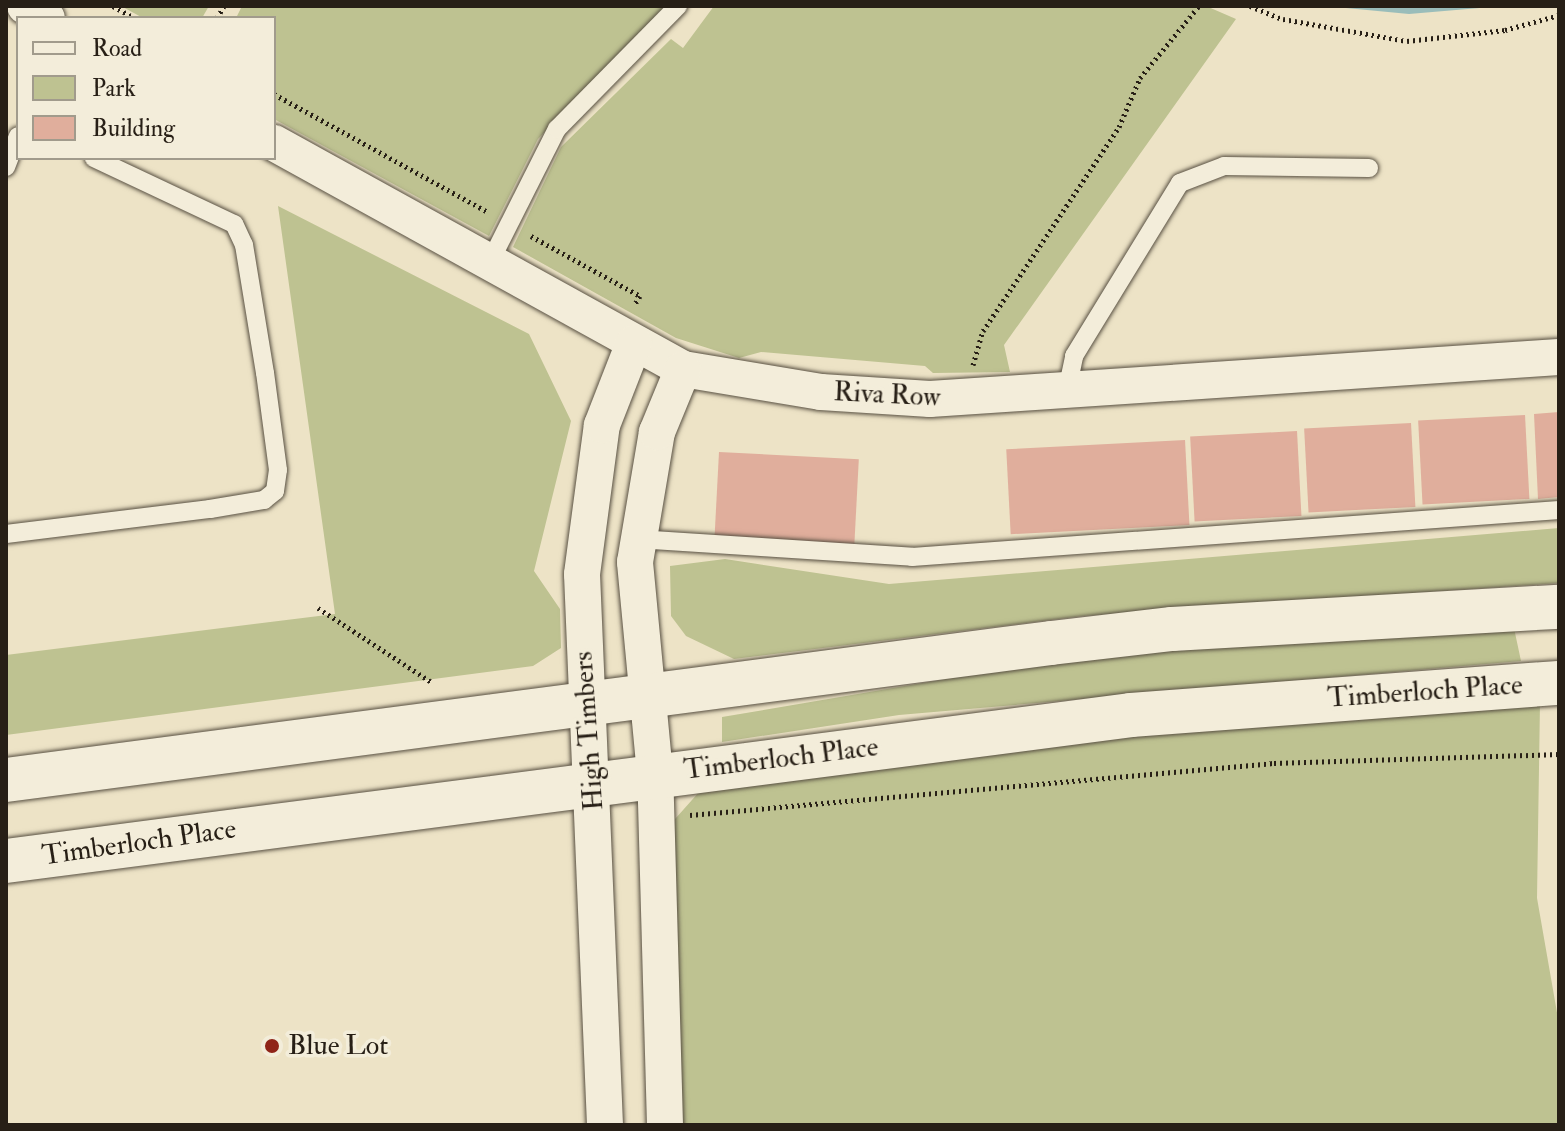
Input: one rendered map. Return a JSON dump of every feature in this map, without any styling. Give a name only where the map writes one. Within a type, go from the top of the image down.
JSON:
[{"type":"street","points":[[25,6],[43,16]]},
{"type":"street","name":"Riva Row","points":[[276,144],[491,260],[683,369],[821,392],[966,397],[1559,357]]},
{"type":"street","name":"High Timbers","points":[[605,1125],[594,781],[585,706],[582,574],[602,425],[634,343]]},
{"type":"street","points":[[665,1125],[655,774],[637,539],[657,432],[683,369]]},
{"type":"street","points":[[6,780],[1172,629],[1559,607]]},
{"type":"street","name":"Timberloch Place","points":[[6,861],[594,781],[1131,715],[1559,683]]},
{"type":"lane","points":[[491,260],[557,129],[678,6]]},
{"type":"lane","points":[[6,167],[16,140]]},
{"type":"lane","points":[[6,534],[170,516],[264,500],[275,491],[278,470],[265,373],[244,245],[234,224],[98,160]]},
{"type":"lane","points":[[1067,390],[1074,356],[1180,183],[1224,166],[1369,168]]},
{"type":"lane","points":[[637,539],[912,557],[1559,510]]},
{"type":"path","points":[[113,6],[131,16]]},
{"type":"path","points":[[966,397],[983,331],[1119,127],[1140,78],[1199,6]]},
{"type":"path","points":[[1250,6],[1283,19],[1407,41],[1505,30],[1559,15]]},
{"type":"path","points":[[724,811],[1274,763],[1559,754]]},
{"type":"green space","points":[[121,6],[209,6],[203,16],[139,16]]},
{"type":"green space","points":[[242,6],[665,6],[538,139],[489,236],[276,120],[276,16],[237,16]]},
{"type":"green space","points":[[714,6],[1206,6],[1236,19],[1004,345],[1010,372],[933,373],[925,366],[761,352],[739,358],[676,338],[513,247],[561,147],[671,39],[683,48]]},
{"type":"green space","points":[[278,206],[529,334],[571,421],[534,571],[560,609],[561,648],[533,666],[6,735],[6,655],[335,614]]},
{"type":"green space","points":[[1559,528],[1559,583],[1083,616],[734,659],[686,636],[671,616],[670,566],[725,559],[889,584]]},
{"type":"green space","points":[[1514,628],[1521,661],[899,715],[722,742],[722,717],[1070,658]]},
{"type":"green space","points":[[1540,703],[1537,898],[1559,1024],[1559,1125],[674,1125],[667,828],[700,791],[1042,743]]},
{"type":"water","points":[[1325,6],[1503,6],[1409,14]]},
{"type":"building","points":[[1559,412],[1559,497],[1538,499],[1534,414]]},
{"type":"building","points":[[1525,415],[1529,499],[1423,504],[1418,421]]},
{"type":"building","points":[[1411,423],[1415,507],[1309,512],[1304,429]]},
{"type":"building","points":[[1297,431],[1301,516],[1195,521],[1190,437]]},
{"type":"building","points":[[1185,440],[1189,525],[1011,534],[1006,449]]},
{"type":"building","points":[[719,452],[859,459],[854,544],[715,537]]},
{"type":"place","name":"Blue Lot","points":[[272,1046]]}]
